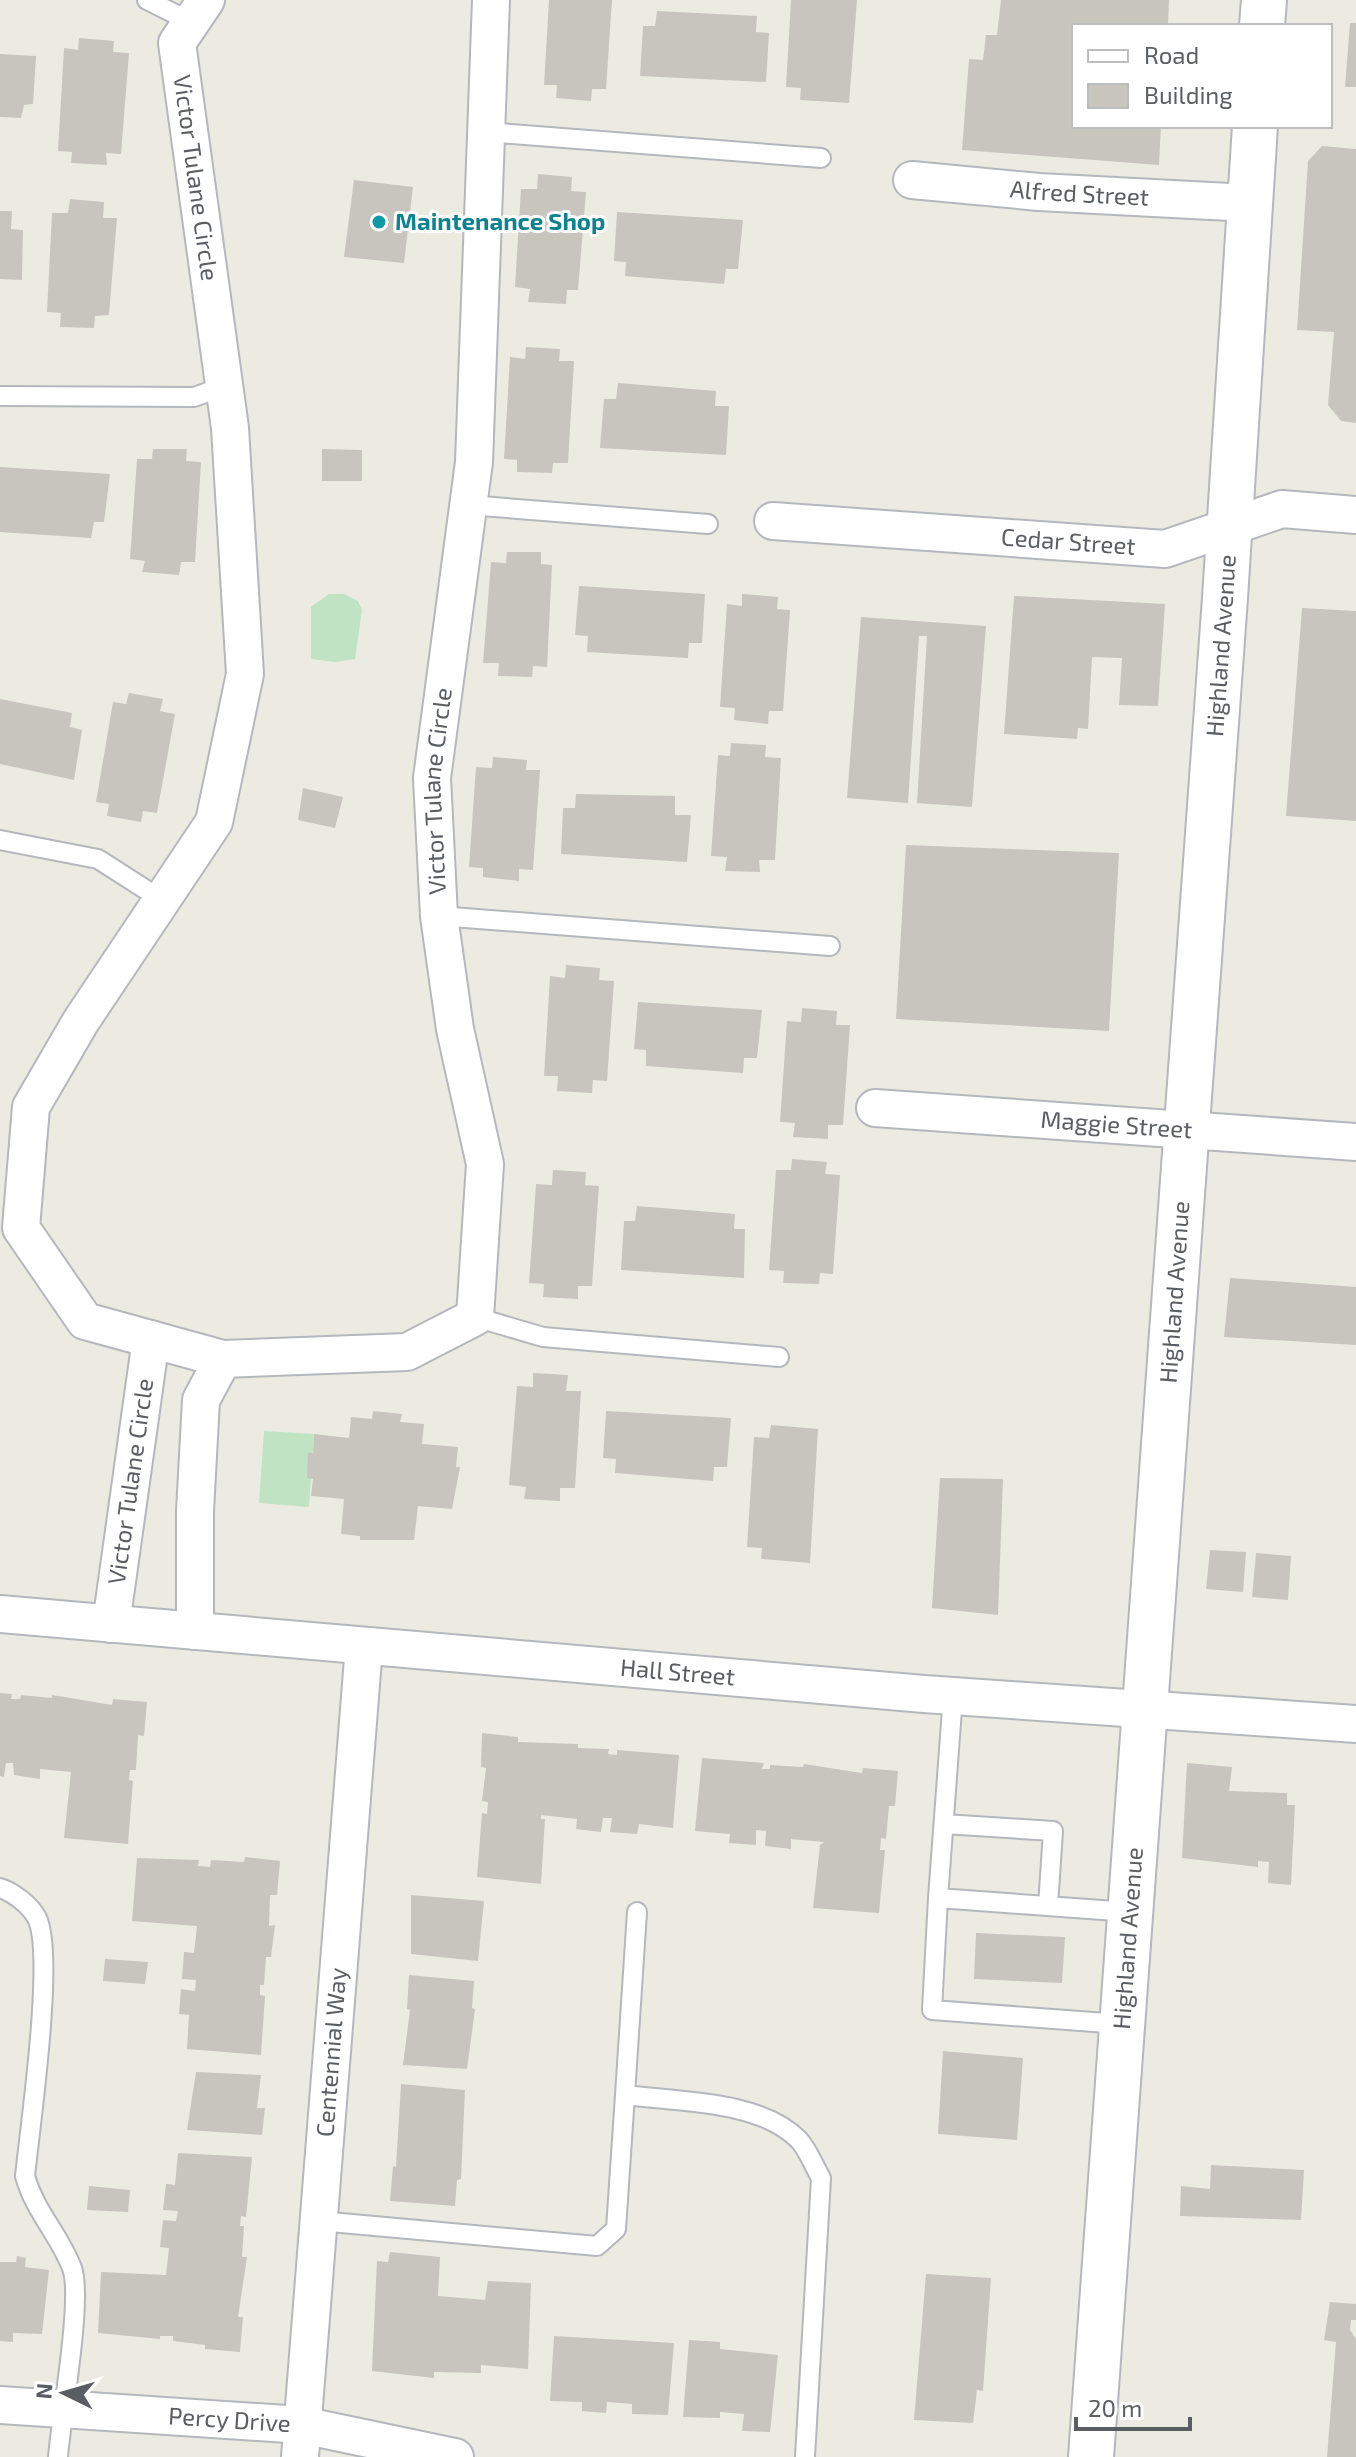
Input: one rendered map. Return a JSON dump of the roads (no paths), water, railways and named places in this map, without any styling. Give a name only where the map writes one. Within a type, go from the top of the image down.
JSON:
[{"type":"main road","points":[[1262,24],[1264,0]]},
{"type":"main road","name":"Highland Avenue","points":[[1091,2457],[1255,128]]},
{"type":"street","name":"Victor Tulane Circle","points":[[198,11],[177,43],[225,386],[245,674],[214,822],[81,1021],[31,1107],[11,1230],[85,1321],[223,1359],[407,1352],[475,1317],[485,1164],[455,1029],[439,916],[432,778],[474,462],[491,0]]},
{"type":"street","name":"Alfred Street","points":[[912,180],[1039,192],[1249,203]]},
{"type":"street","name":"Cedar Street","points":[[773,521],[1165,549],[1282,509],[1356,515]]},
{"type":"street","name":"Maggie Street","points":[[875,1108],[1356,1142]]},
{"type":"street","name":"Victor Tulane Circle","points":[[111,1624],[151,1339]]},
{"type":"street","points":[[195,1631],[195,1511],[201,1400],[223,1359]]},
{"type":"street","name":"Hall Street","points":[[0,1614],[953,1696],[1356,1724]]},
{"type":"street","name":"Centennial Way","points":[[301,2441],[364,1646]]},
{"type":"street","name":"Percy Drive","points":[[0,2405],[62,2408],[301,2441],[455,2457]]},
{"type":"lane","points":[[147,0],[198,11]]},
{"type":"lane","points":[[486,132],[821,158]]},
{"type":"lane","points":[[1,396],[194,397],[225,386]]},
{"type":"lane","points":[[468,505],[708,524]]},
{"type":"lane","points":[[0,840],[98,859],[162,900]]},
{"type":"lane","points":[[439,916],[830,946]]},
{"type":"lane","points":[[475,1317],[543,1337],[779,1357]]},
{"type":"lane","points":[[953,1696],[932,2010],[1120,2024]]},
{"type":"lane","points":[[944,1824],[1053,1831],[1048,1906]]},
{"type":"lane","points":[[0,1888],[12,1892],[37,1918],[45,1957],[25,2176],[32,2203],[73,2271],[73,2318],[58,2457]]},
{"type":"lane","points":[[938,1898],[1129,1912]]},
{"type":"lane","points":[[319,2221],[597,2246],[616,2229],[637,1912]]},
{"type":"lane","points":[[625,2095],[753,2112],[786,2129],[802,2143],[821,2178],[805,2457]]},
{"type":"place","name":"Maintenance Shop","points":[[379,222]]}]
